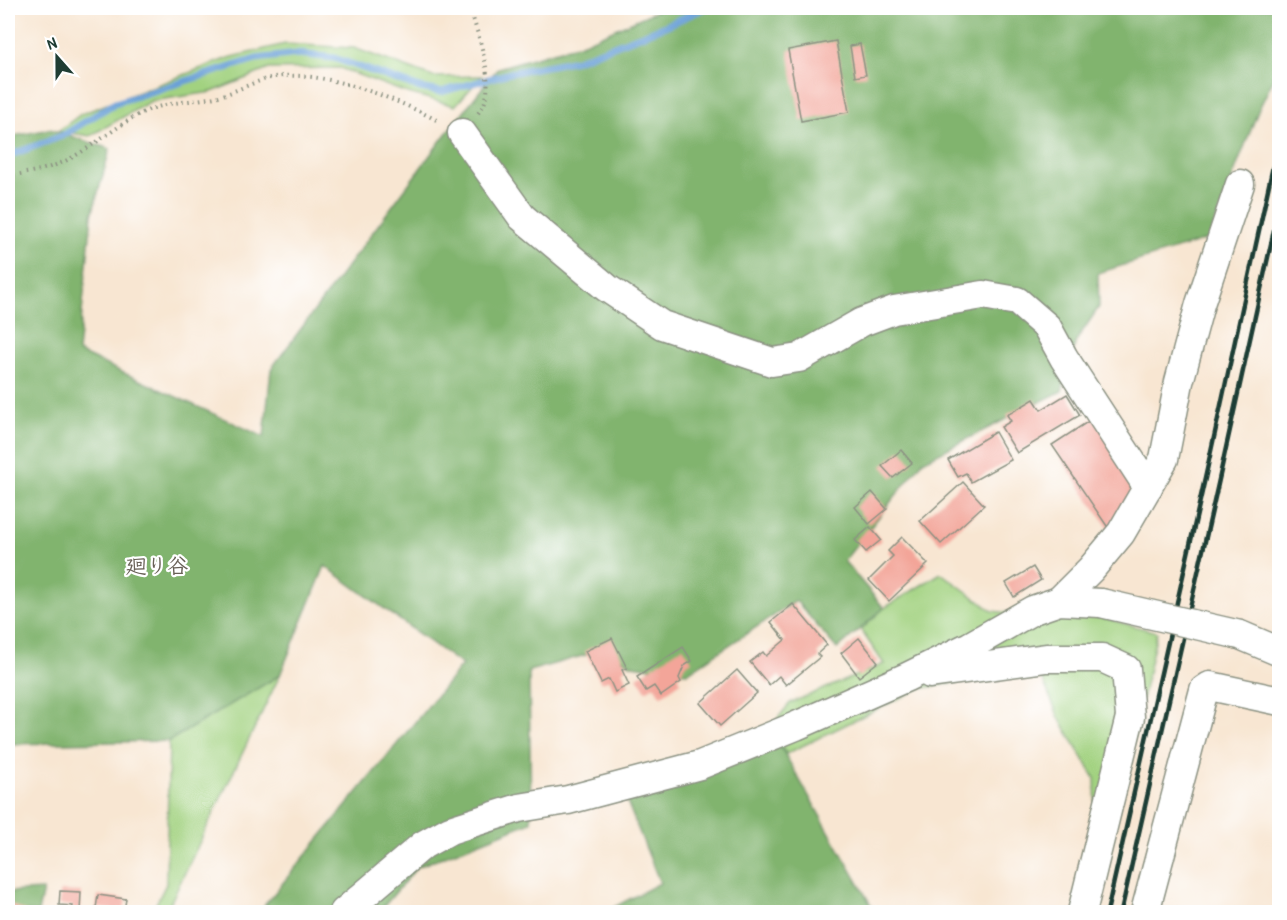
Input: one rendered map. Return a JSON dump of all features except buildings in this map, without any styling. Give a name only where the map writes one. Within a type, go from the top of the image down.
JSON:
[{"type":"street","points":[[462,133],[522,216],[607,288],[662,325],[772,362],[799,358],[862,322],[894,310],[982,295],[1017,301],[1047,327],[1064,358],[1148,487]]},
{"type":"street","points":[[1059,601],[1091,569],[1121,533],[1164,459],[1179,382],[1200,304],[1240,184]]},
{"type":"street","points":[[344,912],[423,845],[450,830],[519,808],[568,800],[700,765],[796,726],[907,676],[970,646],[1033,610],[1059,601],[1101,603],[1240,635],[1280,652]]},
{"type":"street","points":[[907,676],[1046,658],[1102,658],[1126,669],[1130,717],[1082,912]]},
{"type":"street","points":[[1145,912],[1204,690],[1210,686],[1280,701]]},
{"type":"path","points":[[8,176],[35,172],[67,160],[135,116],[168,103],[211,98],[275,77],[319,77],[361,88],[419,110],[462,133],[472,123],[484,104],[487,88],[485,63],[470,8]]},
{"type":"green space","points":[[663,8],[1279,8],[1279,50],[1273,80],[1258,111],[1209,239],[1098,273],[1099,307],[1076,341],[1062,391],[923,461],[844,561],[884,608],[837,649],[796,601],[687,673],[632,665],[607,649],[529,671],[531,822],[417,867],[379,912],[259,912],[462,665],[325,566],[280,675],[169,741],[8,744],[8,137],[50,129],[110,149],[92,215],[78,352],[264,437],[271,369],[445,135],[498,68],[581,44]]},
{"type":"green space","points":[[285,44],[354,48],[433,77],[482,76],[455,106],[404,92],[340,68],[269,69],[212,92],[151,101],[90,136],[58,131],[81,114],[228,58]]},
{"type":"green space","points":[[941,573],[993,611],[1052,618],[1096,616],[1157,632],[1110,841],[1096,830],[1095,778],[1059,718],[1038,669],[918,689],[786,754],[770,728],[790,703],[884,664],[861,630],[884,608]]},
{"type":"green space","points":[[280,675],[166,912],[152,912],[166,884],[169,741]]},
{"type":"green space","points":[[770,728],[875,912],[605,912],[660,883],[619,782]]},
{"type":"green space","points":[[43,890],[38,912],[8,912],[8,892]]},
{"type":"waterway","points":[[8,156],[62,136],[115,103],[256,59],[298,54],[334,58],[420,88],[441,92],[510,73],[577,60],[705,8]]},
{"type":"railway","points":[[1107,912],[1280,134]]},
{"type":"railway","points":[[1121,912],[1280,203]]},
{"type":"district","name":"廻り谷","points":[[157,566]]}]
